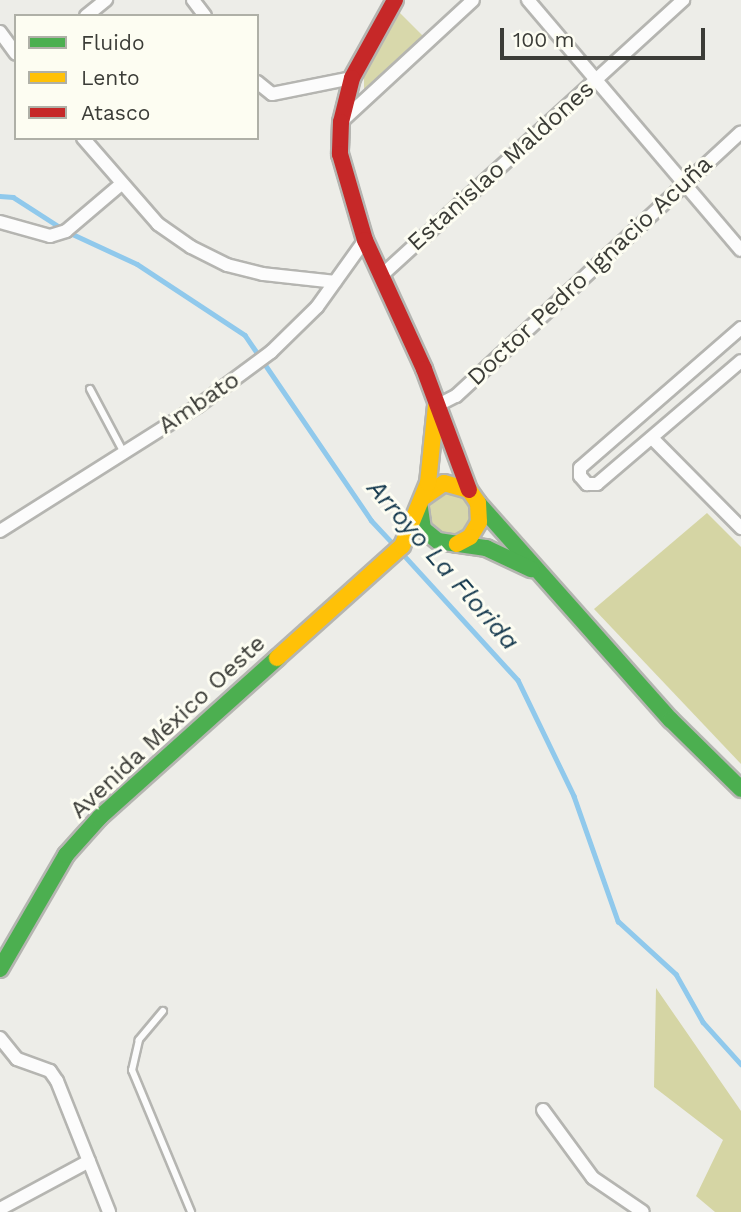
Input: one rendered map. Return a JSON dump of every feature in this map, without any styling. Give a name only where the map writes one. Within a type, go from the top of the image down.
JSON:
[{"type":"main road","points":[[395,0],[352,78],[341,122],[344,176],[365,240],[474,496],[542,577],[671,720],[741,789]]},
{"type":"main road","name":"Avenida México Oeste","points":[[0,969],[66,855],[100,817],[402,547],[422,502],[436,406]]},
{"type":"main road","points":[[474,496],[444,483],[422,502],[425,532],[451,544],[505,555],[542,577]]},
{"type":"main road","points":[[402,547],[451,544],[477,527],[474,496]]},
{"type":"street","points":[[88,14],[106,0]]},
{"type":"street","points":[[341,122],[473,0]]},
{"type":"street","points":[[528,0],[741,250]]},
{"type":"street","name":"Estanislao Maldones","points":[[382,275],[683,0]]},
{"type":"street","points":[[0,32],[14,51]]},
{"type":"street","points":[[259,84],[272,94],[352,78]]},
{"type":"street","name":"Doctor Pedro Ignacio Acuña","points":[[436,406],[456,396],[741,132]]},
{"type":"street","points":[[85,140],[120,185],[167,232],[227,265],[263,274],[335,282]]},
{"type":"street","points":[[0,222],[50,236],[65,231],[120,185]]},
{"type":"street","name":"Ambato","points":[[0,531],[124,453],[271,352],[335,282],[365,240]]},
{"type":"street","points":[[741,328],[580,468],[580,476],[587,484],[597,484],[741,361]]},
{"type":"street","points":[[652,438],[741,528]]},
{"type":"street","points":[[0,1038],[17,1059],[50,1071],[57,1081],[109,1212]]},
{"type":"street","points":[[543,1110],[593,1178],[643,1212]]},
{"type":"street","points":[[0,1209],[89,1161]]},
{"type":"lane","points":[[90,389],[124,453]]},
{"type":"lane","points":[[163,1011],[139,1040],[132,1070],[191,1212]]},
{"type":"green space","points":[[398,11],[424,37],[364,90],[364,73]]},
{"type":"green space","points":[[449,491],[458,492],[465,497],[470,504],[470,522],[465,529],[458,534],[449,535],[440,534],[433,529],[428,522],[427,513],[428,504],[433,497],[440,492]]},
{"type":"green space","points":[[707,513],[741,547],[741,764],[594,609]]},
{"type":"green space","points":[[656,988],[741,1111],[741,1212],[715,1212],[696,1196],[723,1140],[654,1087]]},
{"type":"waterway","name":"Arroyo La Florida","points":[[0,196],[13,197],[66,231],[137,264],[245,335],[371,520],[395,546]]},
{"type":"waterway","name":"Arroyo La Florida","points":[[401,552],[518,680],[574,796],[618,921],[676,974],[703,1022],[741,1064]]},
{"type":"traffic: fast","points":[[478,503],[671,720],[741,789]]},
{"type":"traffic: fast","points":[[420,508],[423,529],[438,541],[486,548],[531,569]]},
{"type":"traffic: fast","points":[[0,969],[66,855],[100,817],[277,658]]},
{"type":"traffic: slow","points":[[277,658],[402,546],[428,483],[436,406]]},
{"type":"traffic: slow","points":[[424,497],[444,483],[469,490],[478,503],[479,522],[470,537],[457,544]]},
{"type":"traffic: jam","points":[[395,0],[352,78],[341,122],[340,154],[365,240],[424,369],[469,490]]}]
